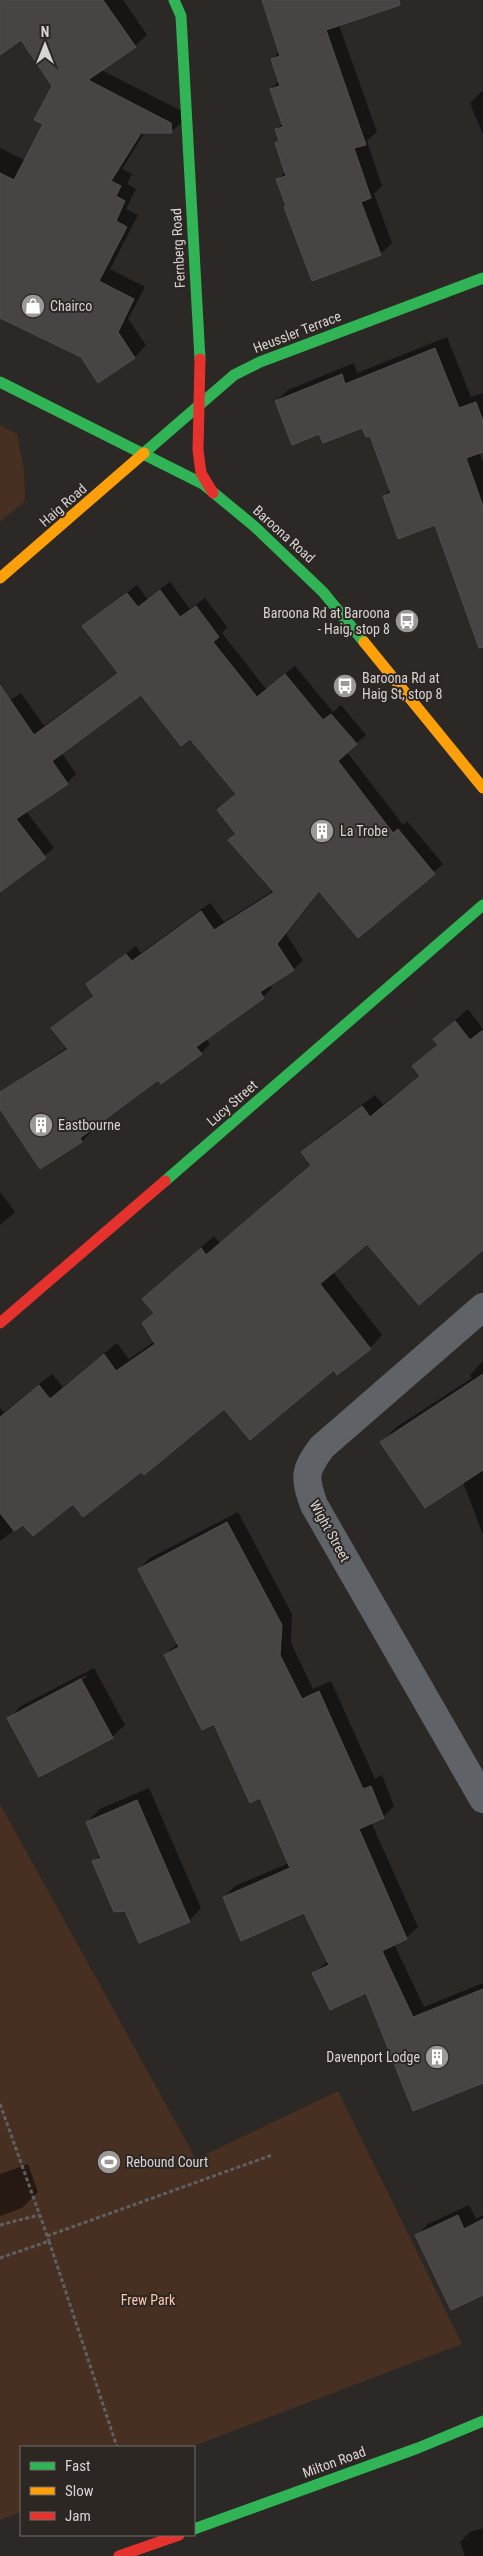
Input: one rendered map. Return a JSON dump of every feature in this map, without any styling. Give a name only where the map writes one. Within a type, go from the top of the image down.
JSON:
[{"type":"street","name":"Fernberg Road","points":[[174,0],[181,16],[201,382],[199,461],[203,479],[213,493]]},
{"type":"street","name":"Heussler Terrace","points":[[144,454],[234,375],[260,362],[483,278]]},
{"type":"street","name":"Baroona Road","points":[[0,382],[203,484],[271,541],[312,581],[483,788]]},
{"type":"street","name":"Haig Road","points":[[0,578],[144,454]]},
{"type":"street","name":"Lucy Street","points":[[0,1323],[483,905]]},
{"type":"street","name":"Wight Street","points":[[483,1307],[322,1447],[309,1464],[307,1484],[314,1505],[483,1799]]},
{"type":"street","name":"Milton Road","points":[[195,2530],[418,2448],[483,2421]]},
{"type":"street","points":[[119,2556],[176,2536]]},
{"type":"path","points":[[0,2104],[47,2236],[116,2446]]},
{"type":"path","points":[[47,2236],[272,2155]]},
{"type":"path","points":[[0,2225],[39,2215]]},
{"type":"path","points":[[0,2258],[49,2242]]},
{"type":"green space","points":[[0,425],[17,434],[24,471],[25,501],[0,522]]},
{"type":"green space","name":"Frew Park","points":[[0,1804],[196,2159],[338,2091],[462,2344],[194,2446],[20,2446],[20,2512],[0,2520]]},
{"type":"building","points":[[0,0],[103,0],[136,47],[88,80],[171,123],[172,133],[141,133],[111,181],[121,186],[116,196],[125,201],[116,221],[127,227],[99,281],[134,299],[118,332],[135,358],[98,383],[81,357],[0,318],[0,173],[14,180],[43,124],[34,120],[52,86],[21,40],[0,55]]},
{"type":"building","points":[[262,0],[399,0],[400,5],[326,30],[366,145],[354,148],[371,198],[361,202],[381,255],[312,281],[284,207],[286,206],[276,179],[286,176],[275,143],[279,141],[275,129],[283,127],[270,89],[280,86],[271,59],[280,56]]},
{"type":"building","points":[[435,348],[459,408],[476,402],[483,421],[483,452],[466,458],[483,506],[483,647],[479,648],[435,525],[398,539],[383,496],[391,493],[370,436],[366,437],[362,428],[323,443],[319,434],[292,445],[275,401],[342,374],[345,384]]},
{"type":"building","points":[[160,590],[180,617],[196,606],[219,637],[213,642],[257,697],[285,674],[323,720],[331,714],[357,744],[338,761],[393,833],[398,829],[435,874],[358,938],[319,891],[277,944],[294,970],[260,992],[264,998],[196,1047],[202,1054],[161,1084],[158,1080],[80,1138],[82,1142],[40,1169],[0,1109],[0,1092],[68,1049],[51,1028],[94,996],[86,984],[126,954],[132,961],[201,911],[214,930],[274,892],[228,840],[236,834],[217,810],[236,794],[190,739],[181,746],[141,695],[52,761],[68,784],[16,819],[46,858],[0,892],[0,685],[34,735],[118,673],[82,626],[127,593],[138,607]]},
{"type":"building","points":[[455,1021],[470,1040],[483,1030],[483,1250],[419,1305],[367,1244],[320,1284],[371,1349],[337,1375],[334,1370],[250,1440],[224,1409],[144,1475],[141,1472],[83,1517],[73,1504],[33,1536],[23,1525],[14,1531],[0,1513],[0,1417],[39,1385],[50,1399],[104,1354],[116,1371],[155,1344],[142,1323],[154,1313],[142,1299],[201,1248],[206,1255],[311,1165],[301,1152],[362,1106],[370,1117],[420,1076],[412,1066],[438,1045],[433,1039]]},
{"type":"building","points":[[483,1374],[483,1470],[425,1508],[380,1442]]},
{"type":"building","points":[[227,1522],[282,1625],[280,1655],[302,1699],[319,1691],[363,1789],[371,1786],[384,1818],[359,1829],[407,1939],[382,1951],[413,2017],[483,1989],[483,2083],[413,2111],[366,1993],[330,2010],[312,1973],[329,1965],[304,1913],[241,1941],[223,1897],[290,1868],[260,1798],[250,1803],[214,1724],[202,1730],[164,1655],[179,1647],[138,1569]]},
{"type":"building","points":[[81,1679],[113,1738],[39,1777],[7,1718]]},
{"type":"building","points":[[137,1800],[190,1922],[139,1943],[125,1911],[114,1912],[92,1861],[101,1858],[86,1822]]},
{"type":"building","points":[[458,2215],[464,2229],[483,2219],[483,2295],[451,2310],[415,2235]]},
{"type":"traffic: fast","points":[[174,0],[181,16],[200,359]]},
{"type":"traffic: fast","points":[[144,453],[234,375],[260,362],[483,278]]},
{"type":"traffic: fast","points":[[0,382],[203,484],[254,526],[323,592],[364,642]]},
{"type":"traffic: fast","points":[[165,1181],[483,905]]},
{"type":"traffic: fast","points":[[195,2529],[418,2448],[483,2421]]},
{"type":"traffic: slow","points":[[0,578],[144,453]]},
{"type":"traffic: slow","points":[[364,642],[483,788]]},
{"type":"traffic: jam","points":[[200,359],[198,450],[201,473],[213,493]]},
{"type":"traffic: jam","points":[[0,1323],[165,1181]]},
{"type":"traffic: jam","points":[[119,2556],[176,2536]]},
{"type":"place","name":"Chairco","points":[[33,306]]},
{"type":"place","name":"Baroona Rd at Baroona - Haig, stop 8","points":[[407,621]]},
{"type":"place","name":"Baroona Rd at Haig St, stop 8","points":[[345,686]]},
{"type":"place","name":"La Trobe","points":[[322,831]]},
{"type":"place","name":"Eastbourne","points":[[41,1125]]},
{"type":"place","name":"Davenport Lodge","points":[[437,2057]]},
{"type":"place","name":"Rebound Court","points":[[109,2162]]}]
